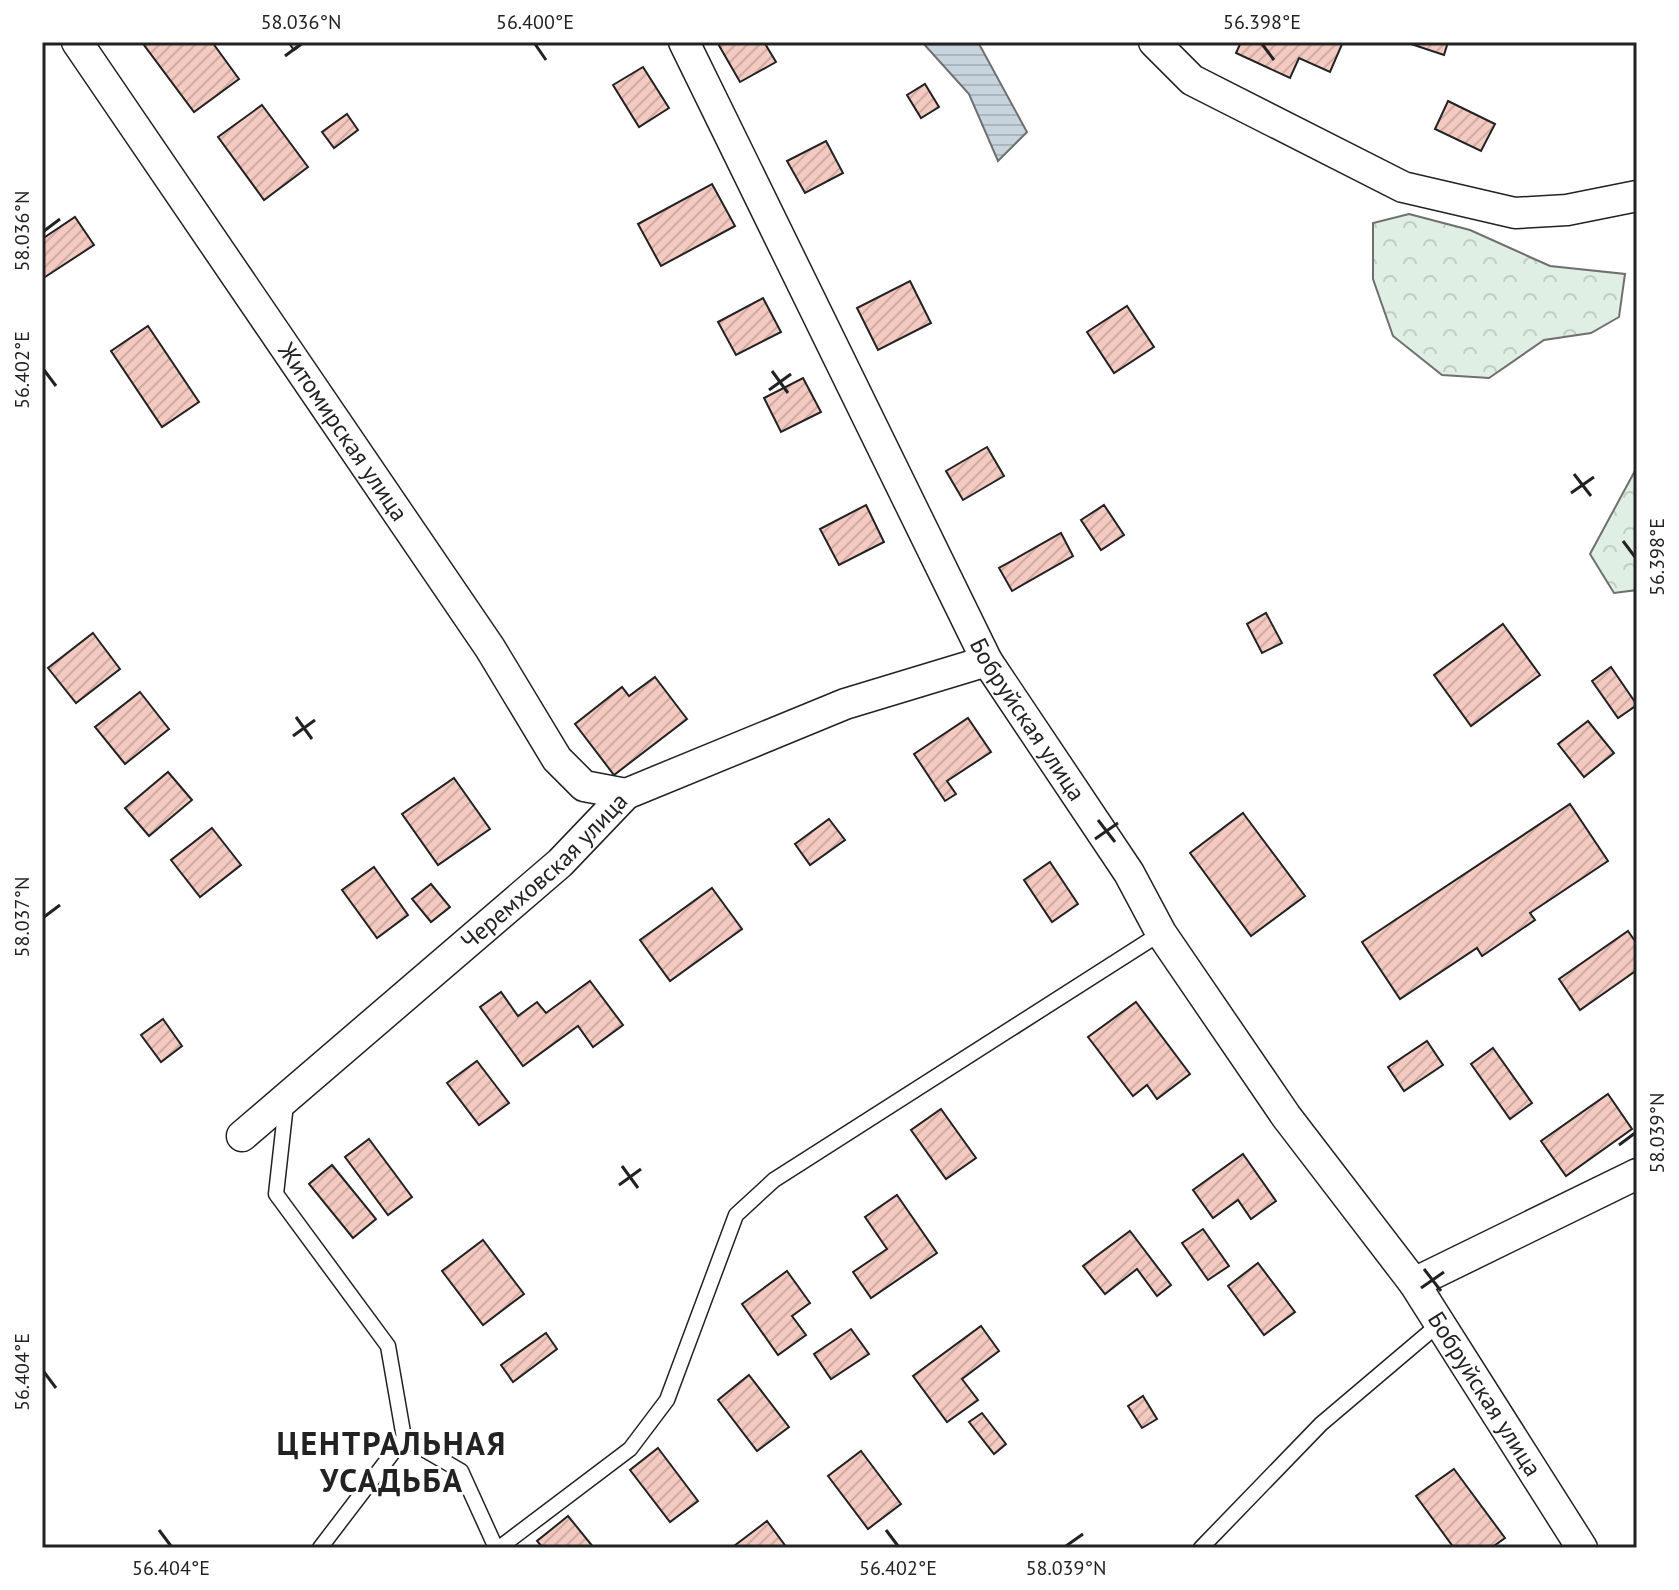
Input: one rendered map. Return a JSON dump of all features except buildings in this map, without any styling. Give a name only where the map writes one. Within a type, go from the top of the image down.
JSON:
[{"type":"street","name":"Житомирская улица","points":[[77,42],[490,648],[557,759],[584,786],[626,794]]},
{"type":"street","name":"Бобруйская улица","points":[[684,42],[987,661],[1129,873],[1161,933],[1286,1116],[1414,1283],[1582,1548]]},
{"type":"street","points":[[1154,42],[1192,80],[1403,187],[1515,213],[1567,210],[1637,196]]},
{"type":"street","name":"Черемховская улица","points":[[242,1136],[560,863],[626,794],[845,704],[987,661]]},
{"type":"street","points":[[1414,1283],[1637,1174]]},
{"type":"lane","points":[[404,1438],[461,1471],[498,1548],[630,1449],[667,1400],[736,1215],[774,1180],[1161,933]]},
{"type":"lane","points":[[286,1100],[276,1194],[388,1346],[404,1438],[320,1548]]},
{"type":"lane","points":[[1201,1548],[1321,1424],[1439,1324]]},
{"type":"green space","points":[[1409,214],[1470,230],[1550,266],[1625,274],[1619,317],[1591,333],[1544,340],[1489,378],[1442,375],[1393,336],[1373,279],[1373,223]]},
{"type":"green space","points":[[1637,467],[1637,590],[1614,593],[1590,554]]},
{"type":"shaded area","points":[[922,42],[978,42],[1027,132],[998,161],[969,94]]},
{"type":"district","name":"ЦЕНТРАЛЬНАЯ УСАДЬБА","points":[[392,1462]]}]
